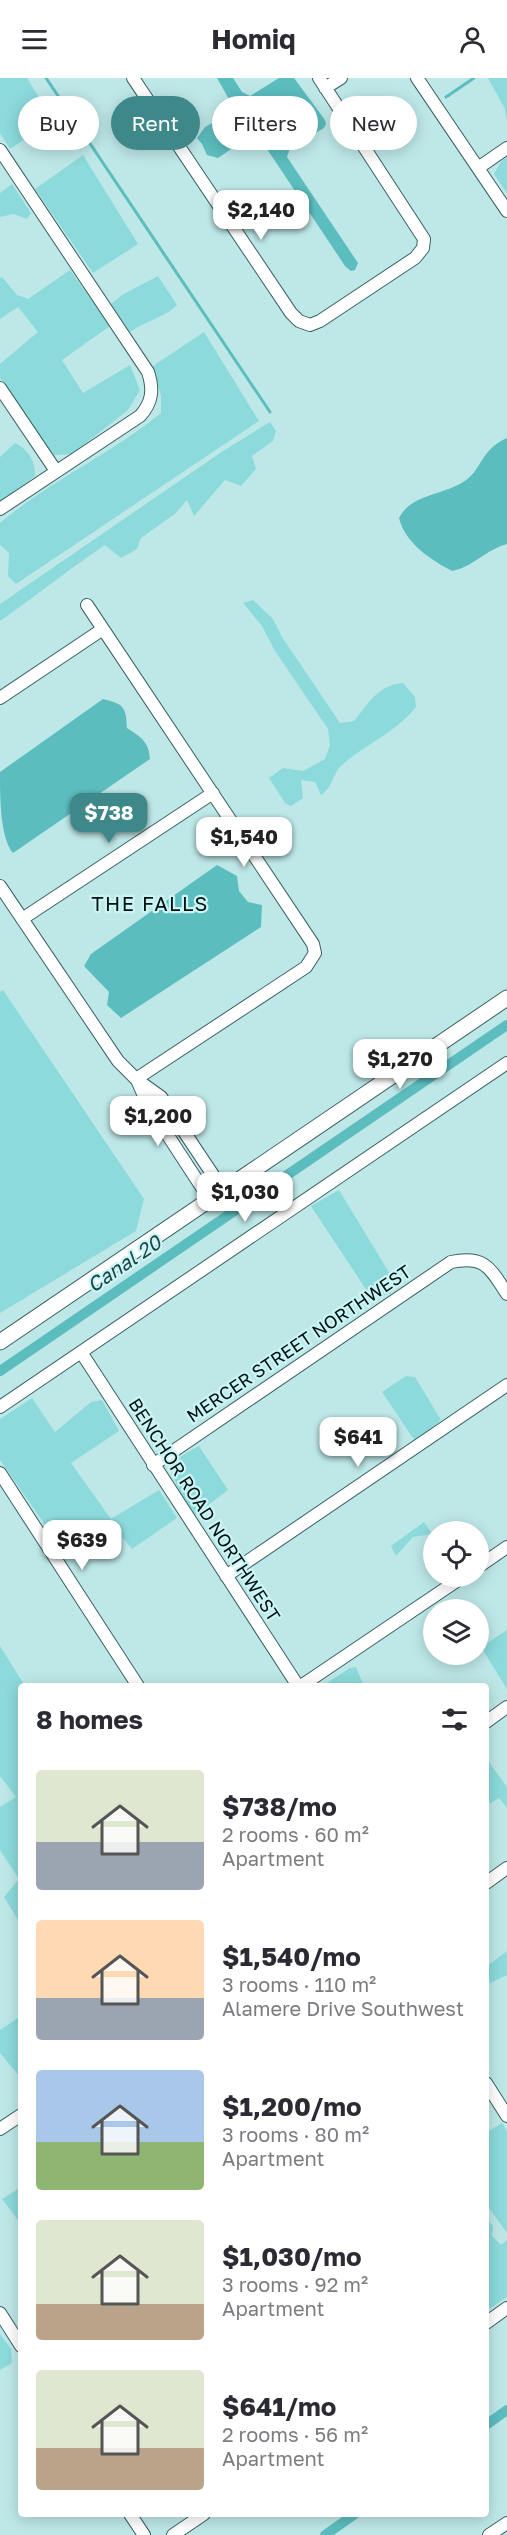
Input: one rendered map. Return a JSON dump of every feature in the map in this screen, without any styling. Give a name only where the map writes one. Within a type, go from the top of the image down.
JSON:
[{"type":"main road","points":[[0,1342],[507,998]]},
{"type":"street","points":[[133,78],[291,312],[299,321],[310,324],[320,321],[416,258],[423,248],[424,239],[420,231],[322,83],[341,78]]},
{"type":"street","points":[[417,78],[507,211]]},
{"type":"street","points":[[478,168],[507,148]]},
{"type":"street","points":[[0,150],[148,372],[152,392],[144,411],[130,424],[0,509]]},
{"type":"street","points":[[0,388],[56,471]]},
{"type":"street","points":[[87,605],[313,944],[315,953],[306,967],[136,1079]]},
{"type":"street","points":[[0,698],[103,629]]},
{"type":"street","points":[[22,919],[213,793]]},
{"type":"street","points":[[0,886],[118,1060],[136,1079],[161,1097],[224,1190]]},
{"type":"street","points":[[0,1407],[507,1063]]},
{"type":"street","points":[[136,1079],[148,1105],[210,1200]]},
{"type":"street","name":"MERCER STREET NORTHWEST","points":[[153,1465],[452,1262],[468,1259],[480,1261],[492,1271],[507,1294]]},
{"type":"street","name":"BENCHOR ROAD NORTHWEST","points":[[81,1352],[297,1683]]},
{"type":"street","points":[[226,1576],[507,1385]]},
{"type":"street","points":[[0,1473],[136,1683]]},
{"type":"street","points":[[489,1559],[507,1547]]},
{"type":"street","points":[[304,1683],[448,1587]]},
{"type":"street","points":[[489,1720],[507,1707]]},
{"type":"street","points":[[489,1880],[507,1868]]},
{"type":"street","points":[[489,2088],[507,2115]]},
{"type":"street","points":[[0,2129],[18,2117]]},
{"type":"street","points":[[489,2321],[507,2308]]},
{"type":"street","points":[[0,2313],[18,2341]]},
{"type":"street","points":[[132,2517],[144,2535]]},
{"type":"street","points":[[173,2535],[200,2517]]},
{"type":"street","points":[[489,2535],[507,2523]]},
{"type":"shaded area","points":[[0,78],[27,78],[38,96],[18,96],[18,144],[10,149],[0,133]]},
{"type":"shaded area","points":[[217,78],[233,78],[242,92],[250,96],[227,96]]},
{"type":"shaded area","points":[[279,78],[294,78],[307,96],[250,96]]},
{"type":"shaded area","points":[[488,78],[507,78],[507,121],[505,109]]},
{"type":"shaded area","points":[[318,111],[325,120],[324,128],[318,132]]},
{"type":"shaded area","points":[[212,123],[212,150],[230,150],[218,158],[207,155],[200,142],[200,134]]},
{"type":"shaded area","points":[[268,150],[289,150],[287,157],[358,263],[355,270],[351,271],[345,266]]},
{"type":"shaded area","points":[[83,155],[138,244],[93,273],[35,189]]},
{"type":"shaded area","points":[[507,157],[507,193],[494,174]]},
{"type":"shaded area","points":[[12,184],[31,213],[27,219],[14,214],[0,217],[0,193]]},
{"type":"shaded area","points":[[70,270],[110,326],[62,360],[83,393],[130,365],[140,390],[128,410],[72,454],[53,455],[0,378],[0,364],[38,332],[18,307],[0,319],[0,278],[2,277],[17,295],[28,299]]},
{"type":"shaded area","points":[[158,276],[177,305],[130,332],[111,304],[122,295]]},
{"type":"shaded area","points":[[204,332],[259,421],[16,584],[8,576],[9,553],[0,545],[0,523],[39,494],[122,442],[161,413],[161,396],[153,366]]},
{"type":"shaded area","points":[[270,422],[276,431],[273,441],[252,456],[256,469],[241,486],[225,480],[194,516],[187,500],[176,513],[141,538],[137,549],[121,558],[105,545],[0,621],[0,604],[223,451]]},
{"type":"shaded area","points":[[507,438],[507,544],[452,571],[436,562],[413,543],[399,518],[405,510],[420,499],[466,480],[487,453]]},
{"type":"shaded area","points":[[15,443],[30,456],[35,476],[0,502],[0,457]]},
{"type":"shaded area","points":[[253,600],[273,619],[282,637],[340,723],[354,721],[380,691],[394,684],[403,683],[415,697],[416,707],[408,716],[342,765],[321,795],[315,782],[301,780],[303,798],[291,806],[285,803],[269,778],[283,768],[303,771],[325,759],[330,745],[328,729],[275,651],[262,626],[243,603]]},
{"type":"shaded area","points":[[103,699],[120,705],[125,711],[127,728],[143,740],[148,748],[150,759],[13,853],[3,827],[0,772]]},
{"type":"shaded area","points":[[217,865],[237,876],[239,891],[248,902],[262,905],[261,927],[121,1018],[107,1005],[109,992],[84,966],[91,954]]},
{"type":"shaded area","points":[[3,990],[144,1199],[136,1231],[0,1313],[0,992]]},
{"type":"shaded area","points":[[339,1190],[396,1284],[390,1294],[371,1297],[311,1206]]},
{"type":"shaded area","points":[[406,1376],[415,1377],[441,1420],[415,1441],[382,1392]]},
{"type":"shaded area","points":[[32,1398],[55,1432],[91,1402],[102,1400],[119,1431],[71,1463],[111,1519],[159,1490],[177,1518],[132,1549],[110,1523],[64,1552],[0,1460],[0,1419]]},
{"type":"shaded area","points":[[199,1446],[228,1490],[195,1515],[175,1481],[173,1467],[175,1462]]},
{"type":"shaded area","points":[[423,1523],[423,1535],[413,1537],[396,1556],[391,1546]]},
{"type":"shaded area","points":[[507,1630],[507,1689],[489,1660],[489,1642]]},
{"type":"shaded area","points":[[0,1646],[23,1683],[18,1683],[18,1877],[0,1850],[0,1807],[16,1797],[0,1776]]},
{"type":"shaded area","points":[[356,1667],[363,1683],[327,1683],[350,1668]]},
{"type":"shaded area","points":[[489,1762],[507,1787],[507,1808],[499,1798],[489,1804]]},
{"type":"shaded area","points":[[18,1880],[18,1920],[4,1897]]},
{"type":"shaded area","points":[[507,1951],[507,1975],[490,1983],[489,1965]]},
{"type":"shaded area","points":[[18,2018],[18,2074],[0,2053],[0,2030]]},
{"type":"shaded area","points":[[502,2123],[507,2131],[507,2233],[489,2208],[489,2131]]},
{"type":"shaded area","points":[[18,2189],[18,2220],[2,2199]]},
{"type":"shaded area","points":[[489,2221],[493,2227],[492,2236],[501,2245],[507,2240],[507,2297],[489,2309]]},
{"type":"shaded area","points":[[0,2334],[11,2349],[12,2363],[0,2370]]},
{"type":"waterway","points":[[46,78],[270,412]]},
{"type":"waterway","points":[[446,97],[474,78]]},
{"type":"waterway","name":"Canal 20","points":[[0,1371],[507,1025]]},
{"type":"waterway","points":[[489,2423],[507,2410]]},
{"type":"waterway","points":[[325,2535],[351,2517]]},
{"type":"district","name":"THE FALLS","points":[[150,904]]}]
